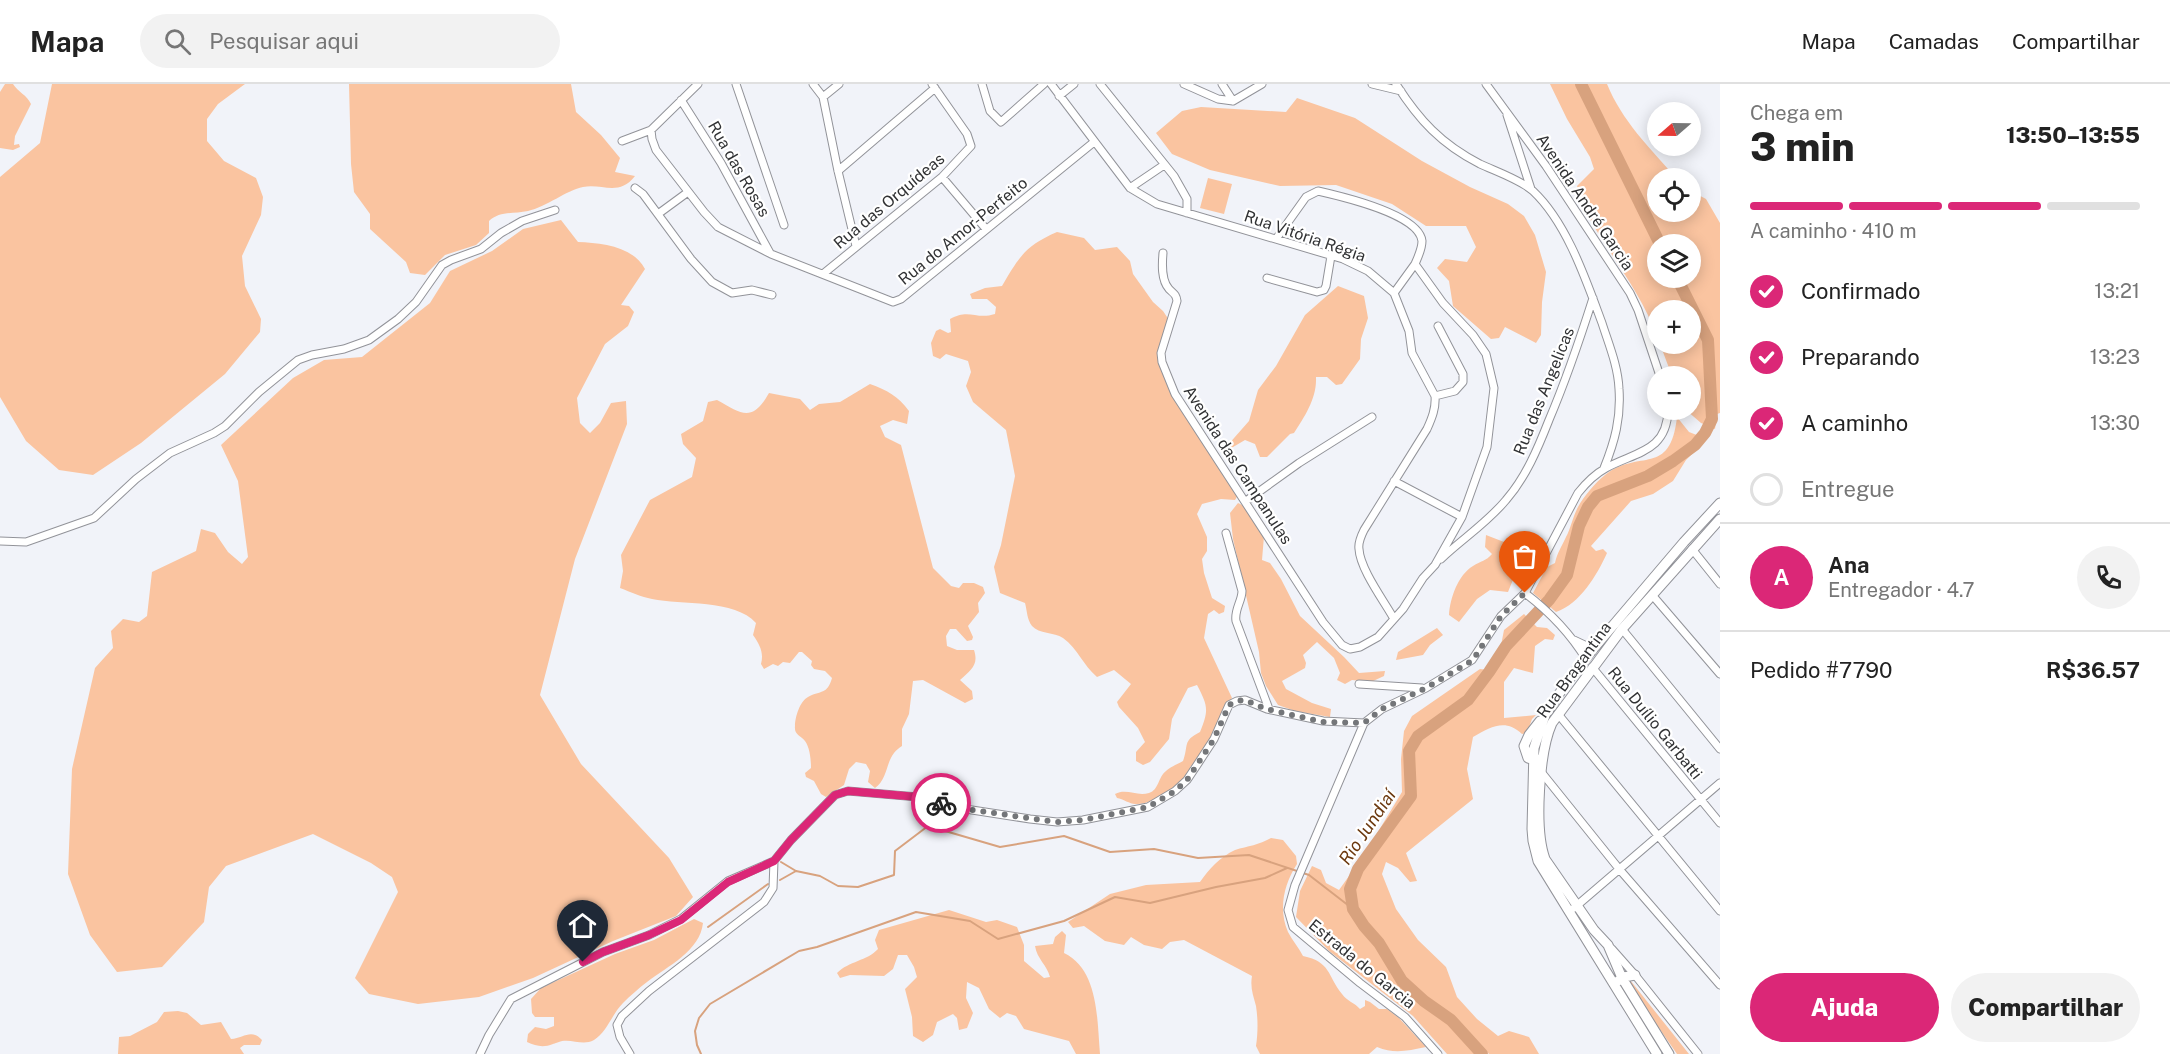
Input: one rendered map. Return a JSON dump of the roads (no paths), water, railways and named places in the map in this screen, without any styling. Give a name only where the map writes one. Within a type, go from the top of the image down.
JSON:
[{"type":"main road","name":"Rua Bragantina","points":[[1669,1054],[1622,978],[1608,945],[1574,908],[1549,867],[1541,849],[1542,773],[1539,759],[1547,734],[1590,658],[1684,542],[1720,502]]},
{"type":"main road","name":"Rua Bragantina","points":[[1590,658],[1653,596],[1720,519]]},
{"type":"main road","points":[[1590,658],[1567,682],[1545,715],[1536,739],[1539,759],[1533,786],[1535,851],[1543,871],[1574,908],[1595,955],[1657,1054]]},
{"type":"main road","points":[[1533,786],[1541,792]]},
{"type":"main road","points":[[1595,955],[1613,958]]},
{"type":"main road","points":[[1614,985],[1622,978],[1635,975]]},
{"type":"street","points":[[621,141],[651,130],[698,84]]},
{"type":"street","points":[[736,84],[784,225]]},
{"type":"street","points":[[813,84],[823,98],[856,246]]},
{"type":"street","points":[[823,98],[839,84]]},
{"type":"street","points":[[982,84],[990,111],[1001,122],[1044,84]]},
{"type":"street","points":[[1051,84],[1130,188],[1164,165]]},
{"type":"street","points":[[1059,96],[1074,84]]},
{"type":"street","points":[[1100,84],[1184,192],[1188,213]]},
{"type":"street","points":[[1184,84],[1218,99],[1233,101],[1262,84]]},
{"type":"street","points":[[1222,84],[1233,101]]},
{"type":"street","points":[[1372,84],[1401,92]]},
{"type":"street","points":[[1396,84],[1440,140],[1473,160],[1531,189],[1547,207],[1568,242],[1593,298],[1614,356],[1619,387],[1619,421],[1605,468]]},
{"type":"street","name":"Avenida André Garcia","points":[[1486,84],[1630,293],[1657,366]]},
{"type":"street","points":[[838,171],[933,86]]},
{"type":"street","name":"Rua das Orquídeas","points":[[823,274],[942,177],[971,146],[967,134],[933,86]]},
{"type":"street","name":"Rua das Rosas","points":[[681,100],[721,163],[771,254]]},
{"type":"street","points":[[1504,107],[1531,189]]},
{"type":"street","name":"Rua do Amor-Perfeito","points":[[651,130],[656,150],[718,227],[771,254],[887,300],[898,301],[1094,142]]},
{"type":"street","points":[[942,177],[986,229]]},
{"type":"street","points":[[635,188],[643,194],[691,259],[712,282],[732,293],[752,290],[772,295]]},
{"type":"street","name":"Rua Vitória Régia","points":[[1130,188],[1157,204],[1331,256],[1368,272],[1394,293],[1409,331],[1412,353],[1435,396]]},
{"type":"street","points":[[1276,239],[1311,193],[1318,191],[1376,205],[1413,228],[1420,236],[1422,243],[1415,264],[1394,293]]},
{"type":"street","points":[[658,214],[688,192]]},
{"type":"street","points":[[0,541],[26,542],[98,516],[136,479],[170,453],[220,430],[259,392],[298,360],[344,349],[369,339],[398,319],[416,302],[442,265],[481,249],[501,233],[522,221],[555,210]]},
{"type":"street","name":"Avenida das Campanulas","points":[[1163,253],[1164,276],[1168,288],[1176,295],[1177,301],[1161,353],[1162,363],[1175,394],[1323,622],[1342,645],[1350,649],[1359,647],[1378,637],[1394,619]]},
{"type":"street","points":[[1268,278],[1317,292],[1324,290],[1331,256]]},
{"type":"street","points":[[1415,264],[1443,303],[1473,335],[1486,354],[1494,388],[1487,447],[1462,517],[1435,566],[1423,578],[1394,619],[1365,569],[1359,552],[1359,544],[1364,530],[1433,417],[1435,396],[1455,392],[1463,382],[1463,374],[1438,327]]},
{"type":"street","name":"Rua das Angelicas","points":[[1435,566],[1452,548],[1491,516],[1508,498],[1526,472],[1537,452],[1563,386],[1593,298]]},
{"type":"street","points":[[1246,501],[1299,463],[1372,417]]},
{"type":"street","points":[[480,1054],[511,999],[603,952],[681,920],[728,882],[774,861],[835,795],[848,791],[918,797],[972,810],[1057,822],[1083,820],[1148,807],[1175,791],[1187,780],[1214,739],[1229,705],[1237,701],[1245,700],[1269,710],[1323,722],[1364,723],[1382,709],[1426,688],[1473,660],[1501,616],[1525,593],[1578,493],[1605,468],[1641,453],[1658,441],[1665,430],[1666,420]]},
{"type":"street","points":[[1394,481],[1462,517]]},
{"type":"street","points":[[1226,533],[1242,591],[1235,617],[1269,710]]},
{"type":"street","points":[[1692,549],[1720,584]]},
{"type":"street","points":[[1525,593],[1552,616],[1590,658]]},
{"type":"street","points":[[1653,596],[1720,674]]},
{"type":"street","points":[[1622,629],[1720,749]]},
{"type":"street","name":"Rua Duílio Garbatti","points":[[1574,640],[1720,823]]},
{"type":"street","points":[[1359,684],[1426,688]]},
{"type":"street","points":[[1558,714],[1720,910]]},
{"type":"street","name":"Estrada do Garcia","points":[[1364,723],[1295,885],[1288,910],[1293,927],[1405,1017],[1438,1054]]},
{"type":"street","points":[[1542,773],[1620,870],[1720,985]]},
{"type":"street","points":[[1574,908],[1720,783]]},
{"type":"street","points":[[630,1054],[620,1037],[617,1025],[622,1016],[649,991],[764,902],[773,888],[774,861]]},
{"type":"street","points":[[1608,945],[1698,1054]]},
{"type":"waterway","name":"Rio Jundiaí","points":[[1581,84],[1655,234]]},
{"type":"waterway","name":"Rio Jundiaí","points":[[1482,1054],[1451,1020],[1424,1001],[1402,981],[1379,943],[1353,909],[1350,889],[1358,869],[1411,796],[1409,751],[1418,736],[1468,700],[1506,646],[1549,600],[1567,575],[1579,526],[1588,507],[1597,496],[1648,476],[1673,461],[1695,445],[1705,433],[1712,419],[1708,340],[1682,288]]},
{"type":"waterway","points":[[781,862],[796,871],[820,876],[838,886],[858,887],[894,875],[895,851],[928,826],[1000,847],[1064,836],[1110,852],[1154,849],[1198,858],[1249,855],[1309,875],[1353,909]]},
{"type":"waterway","points":[[701,1054],[695,1031],[699,1018],[710,1004],[799,951],[817,947],[916,912],[970,921],[998,939],[1064,921],[1115,897],[1150,903],[1265,878],[1287,868]]},
{"type":"waterway","points":[[780,880],[796,871]]},
{"type":"waterway","points":[[708,927],[768,884]]}]
